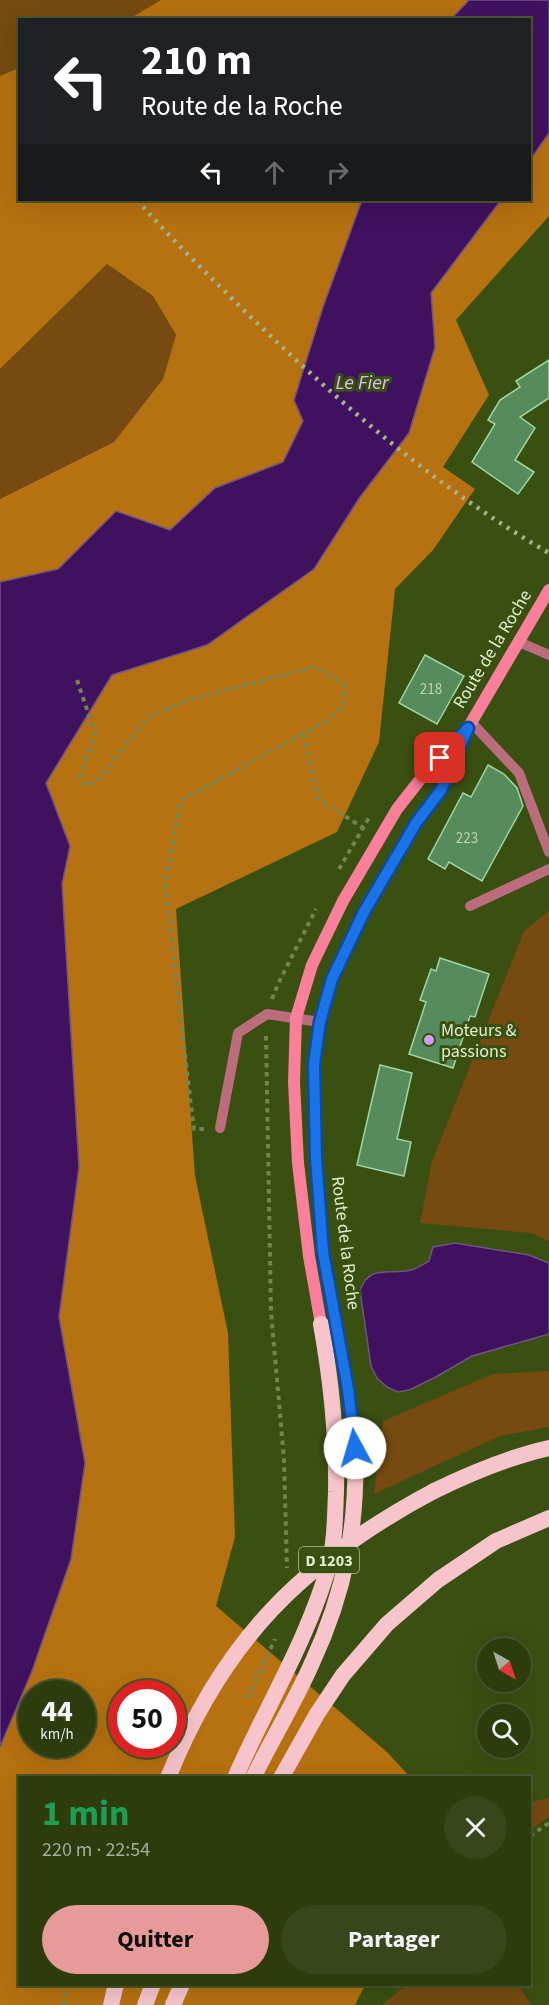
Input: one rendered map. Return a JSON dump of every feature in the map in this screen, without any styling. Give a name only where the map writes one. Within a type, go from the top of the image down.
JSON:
[{"type":"highway","name":"Route de la Roche","points":[[236,1776],[297,1648],[315,1606],[329,1564],[336,1503],[336,1441],[333,1399],[321,1324]]},
{"type":"highway","name":"Route de la Roche","points":[[254,1776],[312,1662],[335,1602],[348,1557],[354,1517],[355,1448]]},
{"type":"highway","name":"D 1203","points":[[169,1776],[182,1743],[204,1702],[241,1646],[298,1582],[339,1548],[385,1517],[434,1491],[497,1464],[549,1448]]},
{"type":"highway","points":[[282,1776],[317,1714],[343,1675],[387,1624],[438,1580],[496,1541],[549,1518]]},
{"type":"highway","points":[[111,2005],[116,1986]]},
{"type":"highway","points":[[145,2005],[152,1986]]},
{"type":"highway","points":[[173,2005],[180,1986]]},
{"type":"main road","name":"Route de la Roche","points":[[355,1448],[348,1389],[323,1252],[316,1158],[314,1064],[320,1022],[332,979],[364,912],[416,823],[441,790],[469,725],[549,590]]},
{"type":"main road","name":"Route de la Roche","points":[[296,1018],[317,954],[343,901],[397,809],[426,772],[469,725]]},
{"type":"main road","name":"D 1203","points":[[296,1018],[294,1082],[298,1163],[309,1256],[321,1324]]},
{"type":"lane","points":[[519,642],[549,655]]},
{"type":"lane","points":[[469,725],[519,773],[549,852]]},
{"type":"lane","points":[[470,906],[549,869]]},
{"type":"lane","points":[[220,1128],[238,1034],[267,1014],[320,1022]]},
{"type":"path","points":[[77,680],[94,734],[80,777],[87,786],[98,780],[148,717],[188,700],[315,667],[344,684],[343,707],[326,721],[181,800],[165,881],[188,1094],[194,1129],[220,1128]]},
{"type":"path","points":[[303,734],[318,799],[362,827]]},
{"type":"path","points":[[286,1567],[286,1577]]},
{"type":"path","points":[[245,1705],[278,1633]]},
{"type":"path","points":[[531,1835],[549,1823]]},
{"type":"path","points":[[64,2005],[66,1986]]},
{"type":"shaded area","points":[[0,0],[161,0],[131,18],[18,18],[18,68],[0,76]]},
{"type":"shaded area","points":[[161,0],[549,0],[549,216],[456,320],[489,395],[443,467],[475,489],[433,550],[395,589],[379,742],[337,832],[176,909],[195,1176],[228,1333],[235,1537],[216,1606],[387,1752],[409,1776],[18,1776],[18,1986],[364,1986],[355,2005],[0,2005],[0,499],[114,442],[163,379],[176,335],[153,296],[107,264],[0,369],[0,76],[18,68],[18,201],[531,201],[531,18],[131,18]]},
{"type":"shaded area","points":[[107,264],[153,296],[176,335],[163,379],[114,442],[0,499],[0,369]]},
{"type":"shaded area","points":[[549,911],[549,1241],[531,1233],[420,1223],[432,1161],[524,931]]},
{"type":"shaded area","points":[[549,1371],[549,1427],[500,1436],[374,1494],[383,1421],[493,1374]]},
{"type":"shaded area","points":[[549,1798],[549,1817],[531,1829],[531,1802]]},
{"type":"shaded area","points":[[405,1986],[519,1986],[531,2005],[382,2005]]},
{"type":"water","points":[[469,0],[549,0],[549,133],[531,159],[531,18],[452,18]]},
{"type":"water","name":"Le Fier","points":[[362,201],[500,201],[431,293],[435,347],[409,433],[360,497],[314,569],[207,645],[112,675],[46,783],[70,846],[62,884],[79,1167],[59,1317],[85,1463],[71,1559],[28,1680],[18,1680],[18,1704],[0,1747],[0,582],[58,569],[116,511],[170,530],[215,488],[283,462],[303,421],[294,400],[323,307]]},
{"type":"water","points":[[455,1243],[529,1255],[549,1263],[549,1334],[472,1356],[434,1378],[409,1390],[398,1392],[387,1387],[377,1378],[371,1366],[360,1290],[368,1277],[373,1274],[415,1269],[429,1261],[433,1247]]},
{"type":"building","points":[[549,360],[549,398],[520,417],[535,428],[515,460],[534,472],[518,494],[472,462],[495,424],[488,420],[500,400],[520,387],[516,381]]},
{"type":"building","points":[[425,655],[464,676],[437,724],[399,703]]},
{"type":"building","points":[[488,765],[504,774],[517,788],[523,806],[482,881],[449,862],[445,869],[428,859],[463,793],[471,797]]},
{"type":"building","points":[[440,958],[489,974],[475,1017],[470,1016],[453,1068],[409,1054],[426,1002],[420,1000],[431,969],[436,971]]},
{"type":"building","points":[[380,1065],[412,1073],[397,1139],[411,1142],[404,1176],[357,1165]]},
{"type":"railway","points":[[138,201],[257,323],[360,417],[433,476],[509,529],[549,553]]},
{"type":"place","name":"Moteurs & passions","points":[[429,1040]]},
{"type":"route","points":[[355,1448],[348,1389],[323,1252],[316,1158],[314,1064],[320,1022],[332,979],[364,912],[416,823],[441,790],[468,728],[440,758]]}]
